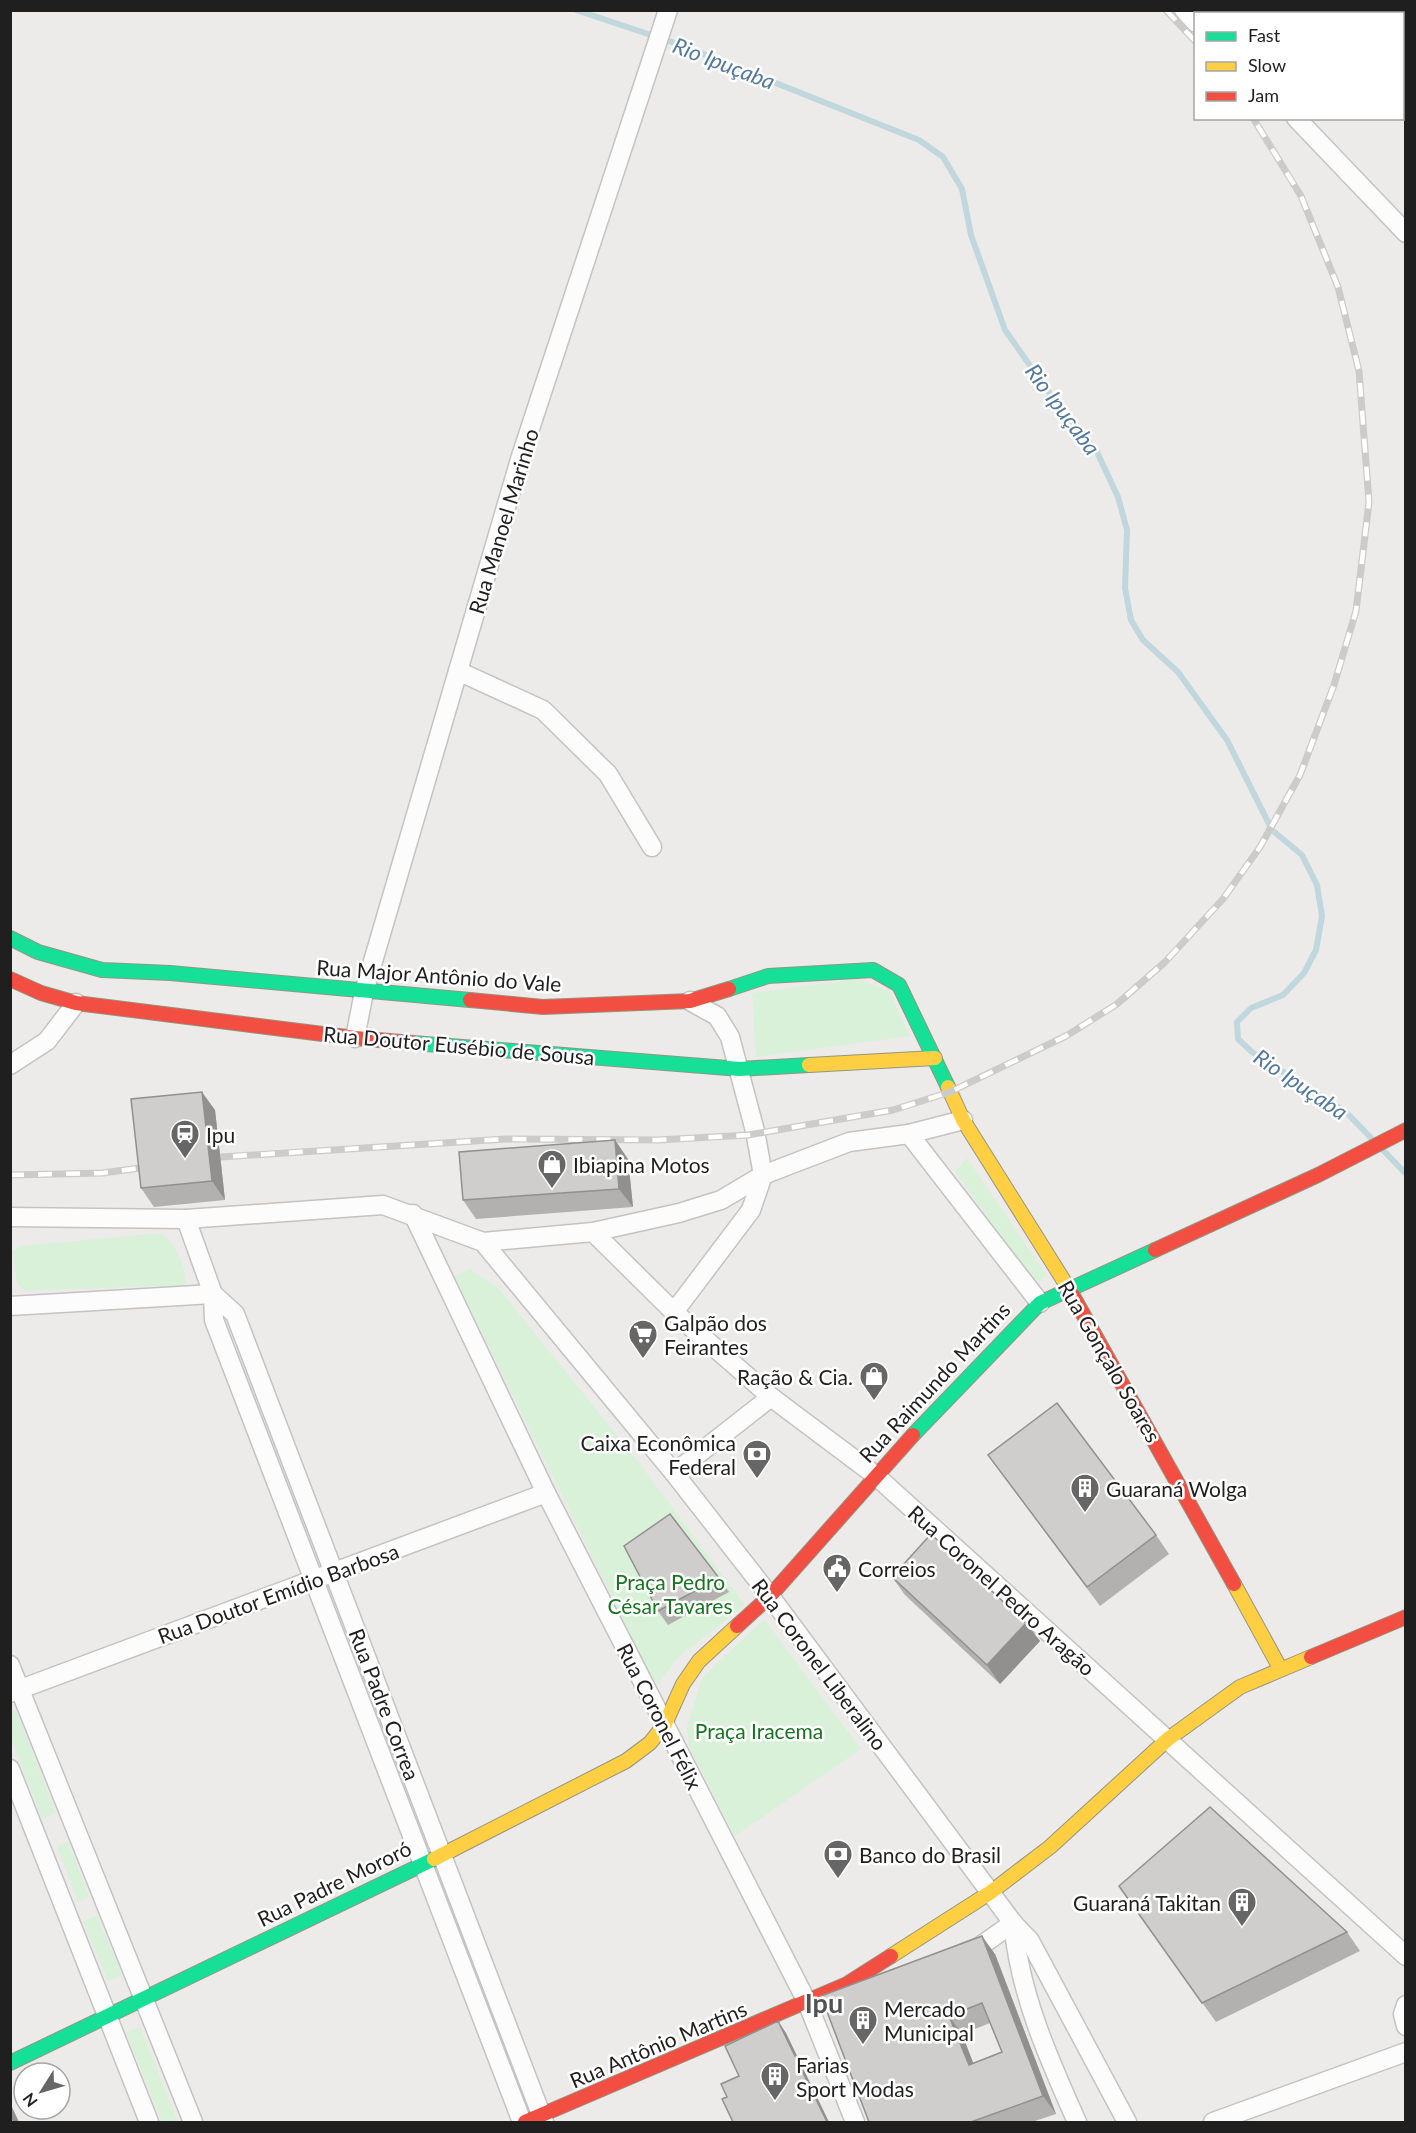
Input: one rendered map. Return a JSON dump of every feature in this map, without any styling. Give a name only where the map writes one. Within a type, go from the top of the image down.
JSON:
[{"type":"main road","name":"Rua Major Antônio do Vale","points":[[10,938],[38,952],[102,970],[170,973],[543,1007],[690,1002],[768,976],[873,970],[899,985],[934,1058]]},
{"type":"main road","name":"Rua Doutor Eusébio de Sousa","points":[[10,979],[41,993],[76,1004],[355,1038],[741,1069],[934,1058]]},
{"type":"main road","name":"Rua Gonçalo Soares","points":[[934,1058],[963,1120],[1069,1288],[1125,1385],[1280,1668]]},
{"type":"main road","name":"Rua Raimundo Martins","points":[[665,1724],[683,1684],[699,1661],[770,1596],[875,1475],[1040,1303],[1318,1175],[1406,1130]]},
{"type":"main road","name":"Rua Antônio Martins","points":[[533,2121],[848,1984],[991,1892],[1050,1847],[1168,1739],[1240,1688],[1280,1668],[1406,1617]]},
{"type":"main road","name":"Rua Padre Mororó","points":[[10,2063],[444,1854],[626,1761],[650,1743],[665,1724]]},
{"type":"street","name":"Rua Manoel Marinho","points":[[355,1038],[364,992],[521,456],[644,90],[668,10]]},
{"type":"street","points":[[1301,120],[1406,233]]},
{"type":"street","points":[[458,671],[543,710],[608,774],[652,847]]},
{"type":"street","points":[[674,1312],[751,1210],[763,1175],[741,1069],[730,1036],[717,1016],[690,1002]]},
{"type":"street","points":[[10,1065],[47,1041],[76,1004]]},
{"type":"street","points":[[10,1235],[14,1217],[186,1220],[383,1205],[413,1214],[483,1242],[593,1232],[679,1213],[721,1200],[763,1175],[849,1142],[909,1134],[963,1120]]},
{"type":"street","name":"Rua Gonçalo Soares","points":[[909,1134],[1040,1303]]},
{"type":"street","name":"Rua Coronel Félix","points":[[413,1214],[546,1493],[807,2002],[855,2122]]},
{"type":"street","name":"Rua Padre Correa","points":[[186,1220],[213,1294],[214,1320],[424,1863],[533,2121]]},
{"type":"street","name":"Rua Coronel Pedro Aragão","points":[[593,1232],[674,1312],[771,1397],[875,1475],[1406,1956]]},
{"type":"street","name":"Rua Coronel Liberalino","points":[[483,1242],[674,1473],[770,1596],[1013,1923],[1030,1941],[1127,2122]]},
{"type":"street","points":[[10,1306],[213,1294]]},
{"type":"street","name":"Rua Padre Correa","points":[[213,1294],[235,1314],[444,1854],[533,2121]]},
{"type":"street","points":[[674,1473],[771,1397]]},
{"type":"street","name":"Rua Doutor Emídio Barbosa","points":[[16,1691],[546,1493]]},
{"type":"street","points":[[10,1665],[16,1691],[145,1998],[193,2122]]},
{"type":"street","points":[[10,1769],[110,2016],[149,2122]]},
{"type":"street","points":[[949,1959],[979,1947],[1013,1923]]},
{"type":"street","name":"Rua Coronel Liberalino","points":[[1013,1923],[1017,1962],[1026,2000],[1077,2122]]},
{"type":"street","points":[[848,1984],[888,1980]]},
{"type":"street","points":[[1406,2005],[1403,2014],[1406,2026]]},
{"type":"street","points":[[1213,2122],[1406,2052]]},
{"type":"green space","points":[[857,979],[889,991],[910,1036],[756,1057],[752,993]]},
{"type":"green space","points":[[967,1158],[1046,1275],[1041,1281],[1029,1278],[955,1171]]},
{"type":"green space","points":[[162,1233],[179,1256],[186,1285],[25,1291],[17,1283],[13,1252],[20,1246]]},
{"type":"green space","name":"Praça Pedro César Tavares","points":[[470,1269],[498,1288],[637,1460],[745,1605],[676,1659],[659,1683],[653,1681],[454,1276]]},
{"type":"green space","name":"Praça Iracema","points":[[764,1619],[861,1749],[735,1836],[689,1747],[687,1727],[702,1678]]},
{"type":"green space","points":[[16,1710],[56,1813],[42,1819],[11,1738],[11,1712]]},
{"type":"green space","points":[[68,1842],[89,1897],[78,1902],[57,1846]]},
{"type":"green space","points":[[97,1916],[122,1975],[108,1981],[83,1921]]},
{"type":"green space","points":[[140,2027],[178,2122],[162,2122],[126,2032]]},
{"type":"building","name":"Ipu","points":[[202,1092],[212,1181],[141,1188],[131,1099]]},
{"type":"building","points":[[615,1140],[619,1189],[463,1200],[459,1152]]},
{"type":"building","name":"Guaraná Wolga","points":[[1057,1403],[1156,1535],[1087,1587],[988,1455]]},
{"type":"building","points":[[670,1514],[719,1578],[658,1611],[624,1546]]},
{"type":"building","points":[[931,1534],[1026,1623],[987,1665],[892,1577]]},
{"type":"building","name":"Guaraná Takitan","points":[[1210,1807],[1347,1932],[1202,2003],[1119,1886]]},
{"type":"building","points":[[982,1936],[1043,2096],[971,2122],[869,2122],[821,1996]],"holes":[[[982,2003],[1002,2052],[969,2065],[949,2016]]]},
{"type":"building","points":[[778,2021],[827,2122],[733,2122],[722,2099],[727,2097],[721,2084],[739,2076],[725,2046]]},
{"type":"waterway","name":"Rio Ipuçaba","points":[[576,10],[678,44],[919,140],[943,157],[962,189],[971,235],[1005,330],[1053,398],[1097,452],[1118,497],[1127,530],[1125,588],[1131,620],[1143,640],[1178,672],[1227,740],[1272,830],[1302,855],[1317,885],[1322,916],[1316,950],[1304,973],[1283,995],[1251,1008],[1237,1022],[1238,1039],[1252,1052],[1346,1112],[1372,1139]]},
{"type":"waterway","name":"Rio Ipuçaba","points":[[1383,1150],[1406,1174]]},
{"type":"railway","points":[[1166,10],[1194,40]]},
{"type":"railway","points":[[205,1158],[506,1139],[658,1140],[748,1135],[893,1110],[950,1092],[1066,1036],[1117,1004],[1165,962],[1223,899],[1260,847],[1300,775],[1334,685],[1356,611],[1369,502],[1359,371],[1338,287],[1301,196],[1254,120]]},
{"type":"railway","points":[[10,1175],[103,1173],[154,1166]]},
{"type":"traffic: fast","points":[[10,938],[38,952],[102,970],[170,973],[470,1000]]},
{"type":"traffic: fast","points":[[729,989],[768,976],[873,970],[899,985],[948,1087]]},
{"type":"traffic: fast","points":[[413,1043],[740,1069],[809,1065]]},
{"type":"traffic: fast","points":[[913,1435],[1040,1303],[1155,1250]]},
{"type":"traffic: fast","points":[[10,2063],[434,1859]]},
{"type":"traffic: slow","points":[[809,1065],[935,1058]]},
{"type":"traffic: slow","points":[[948,1087],[963,1120],[1069,1289]]},
{"type":"traffic: slow","points":[[1234,1584],[1280,1668]]},
{"type":"traffic: slow","points":[[434,1859],[626,1761],[650,1743],[665,1724],[683,1684],[699,1661],[737,1626]]},
{"type":"traffic: slow","points":[[891,1956],[991,1892],[1050,1847],[1168,1739],[1240,1687],[1311,1657]]},
{"type":"traffic: jam","points":[[10,979],[41,993],[76,1003],[355,1038],[413,1043]]},
{"type":"traffic: jam","points":[[470,1000],[543,1007],[690,1001],[729,989]]},
{"type":"traffic: jam","points":[[1155,1250],[1318,1175],[1406,1130]]},
{"type":"traffic: jam","points":[[1069,1289],[1234,1584]]},
{"type":"traffic: jam","points":[[737,1626],[770,1596],[913,1435]]},
{"type":"traffic: jam","points":[[1311,1657],[1406,1617]]},
{"type":"traffic: jam","points":[[525,2122],[847,1984],[891,1956]]},
{"type":"place","name":"Ipu","points":[[185,1160]]},
{"type":"place","name":"Ibiapina Motos","points":[[552,1190]]},
{"type":"place","name":"Galpão dos Feirantes","points":[[643,1360]]},
{"type":"place","name":"Ração & Cia.","points":[[874,1402]]},
{"type":"place","name":"Caixa Econômica Federal","points":[[757,1480]]},
{"type":"place","name":"Guaraná Wolga","points":[[1085,1514]]},
{"type":"place","name":"Correios","points":[[837,1594]]},
{"type":"place","name":"Banco do Brasil","points":[[838,1880]]},
{"type":"place","name":"Guaraná Takitan","points":[[1242,1928]]},
{"type":"place","name":"Mercado Municipal","points":[[863,2046]]},
{"type":"place","name":"Farias Sport Modas","points":[[775,2102]]},
{"type":"district","name":"Ipu","points":[[824,2002]]}]
